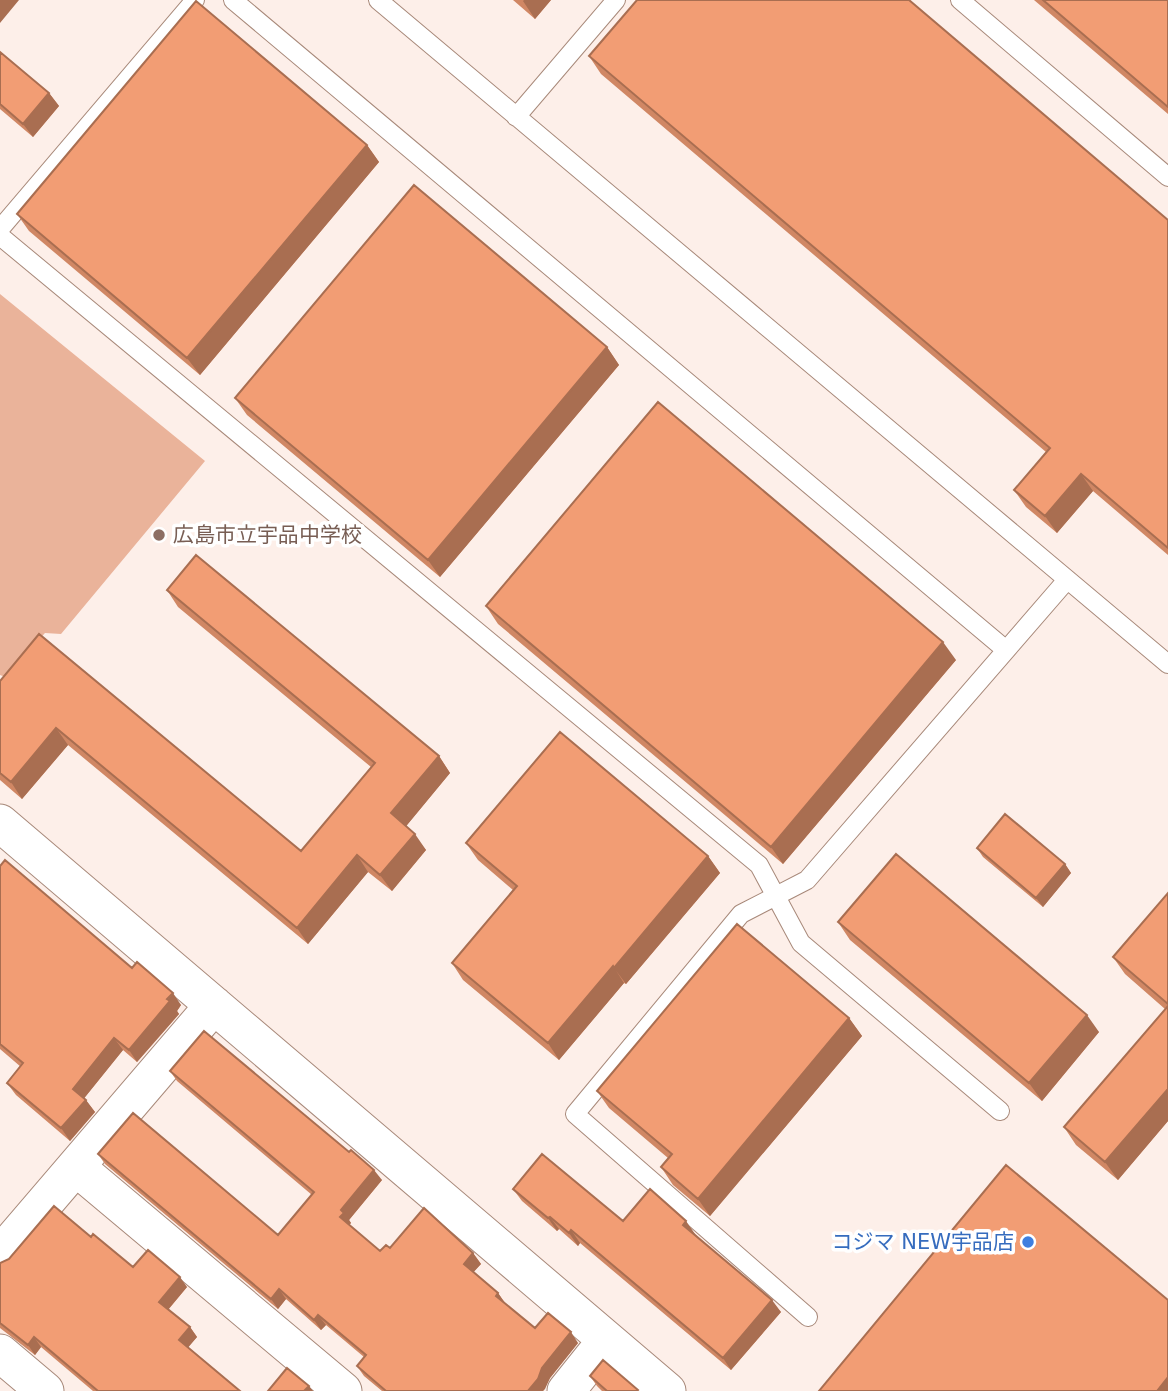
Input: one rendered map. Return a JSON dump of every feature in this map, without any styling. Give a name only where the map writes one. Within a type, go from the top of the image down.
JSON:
[{"type":"street","points":[[0,823],[667,1391]]},
{"type":"street","points":[[0,1255],[214,1005]]},
{"type":"street","points":[[76,1167],[343,1391]]},
{"type":"street","points":[[566,1391],[606,1341]]},
{"type":"street","points":[[0,1353],[45,1391]]},
{"type":"lane","points":[[0,229],[195,0]]},
{"type":"lane","points":[[233,0],[1006,650]]},
{"type":"lane","points":[[378,0],[1168,664]]},
{"type":"lane","points":[[516,117],[616,0]]},
{"type":"lane","points":[[960,0],[1168,177]]},
{"type":"lane","points":[[0,236],[759,865],[801,943],[999,1111]]},
{"type":"lane","points":[[808,1317],[575,1114],[741,914],[807,880],[1066,581]]},
{"type":"shaded area","points":[[0,294],[205,461],[61,634],[45,633],[5,677],[0,675]]},
{"type":"building","points":[[637,0],[909,0],[1168,220],[1168,548],[1081,474],[1045,516],[1014,490],[1050,448],[589,56]]},
{"type":"building","points":[[1043,0],[1168,0],[1168,107]]},
{"type":"building","points":[[196,1],[367,145],[187,358],[17,214]]},
{"type":"building","points":[[0,52],[49,93],[23,124],[0,104]]},
{"type":"building","points":[[414,185],[607,347],[428,560],[235,398]]},
{"type":"building","points":[[658,402],[943,642],[771,847],[486,606]]},
{"type":"building","points":[[196,555],[439,756],[391,813],[415,834],[380,875],[357,855],[297,928],[56,728],[11,782],[0,773],[0,681],[39,634],[301,851],[375,763],[167,590]]},
{"type":"building","points":[[560,732],[708,856],[548,1043],[452,963],[517,886],[466,843]]},
{"type":"building","points":[[1005,814],[1065,864],[1036,898],[977,848]]},
{"type":"building","points":[[896,854],[1087,1015],[1029,1083],[838,922]]},
{"type":"building","points":[[5,860],[132,968],[137,962],[173,993],[167,999],[170,1001],[129,1050],[114,1038],[73,1089],[86,1100],[61,1128],[7,1083],[23,1063],[0,1044],[0,866]]},
{"type":"building","points":[[1168,893],[1168,1004],[1113,957]]},
{"type":"building","points":[[737,924],[849,1018],[698,1199],[661,1167],[672,1154],[597,1091]]},
{"type":"building","points":[[1168,1006],[1168,1089],[1105,1162],[1064,1127]]},
{"type":"building","points":[[204,1031],[374,1170],[341,1210],[344,1213],[340,1217],[380,1251],[386,1245],[390,1248],[424,1208],[473,1253],[464,1264],[498,1293],[496,1296],[535,1328],[548,1313],[571,1332],[542,1368],[538,1379],[528,1391],[386,1391],[357,1366],[366,1355],[318,1315],[314,1320],[279,1289],[271,1299],[98,1154],[133,1113],[278,1235],[314,1192],[170,1071]]},
{"type":"building","points":[[542,1154],[623,1221],[650,1189],[686,1221],[683,1225],[772,1300],[723,1358],[571,1230],[569,1233],[513,1189]]},
{"type":"building","name":"コジマ NEW宇品店","points":[[1006,1165],[1168,1300],[1168,1377],[1157,1391],[819,1391]]},
{"type":"building","points":[[54,1206],[133,1267],[148,1250],[180,1277],[159,1302],[190,1327],[179,1340],[240,1391],[98,1391],[34,1337],[28,1345],[0,1323],[0,1263],[9,1259]]},
{"type":"building","points":[[603,1360],[638,1390],[607,1391],[590,1376]]},
{"type":"building","points":[[287,1368],[309,1386],[304,1391],[268,1391]]},
{"type":"place","name":"広島市立宇品中学校","points":[[159,535]]},
{"type":"place","name":"コジマ NEW宇品店","points":[[1028,1242]]}]
